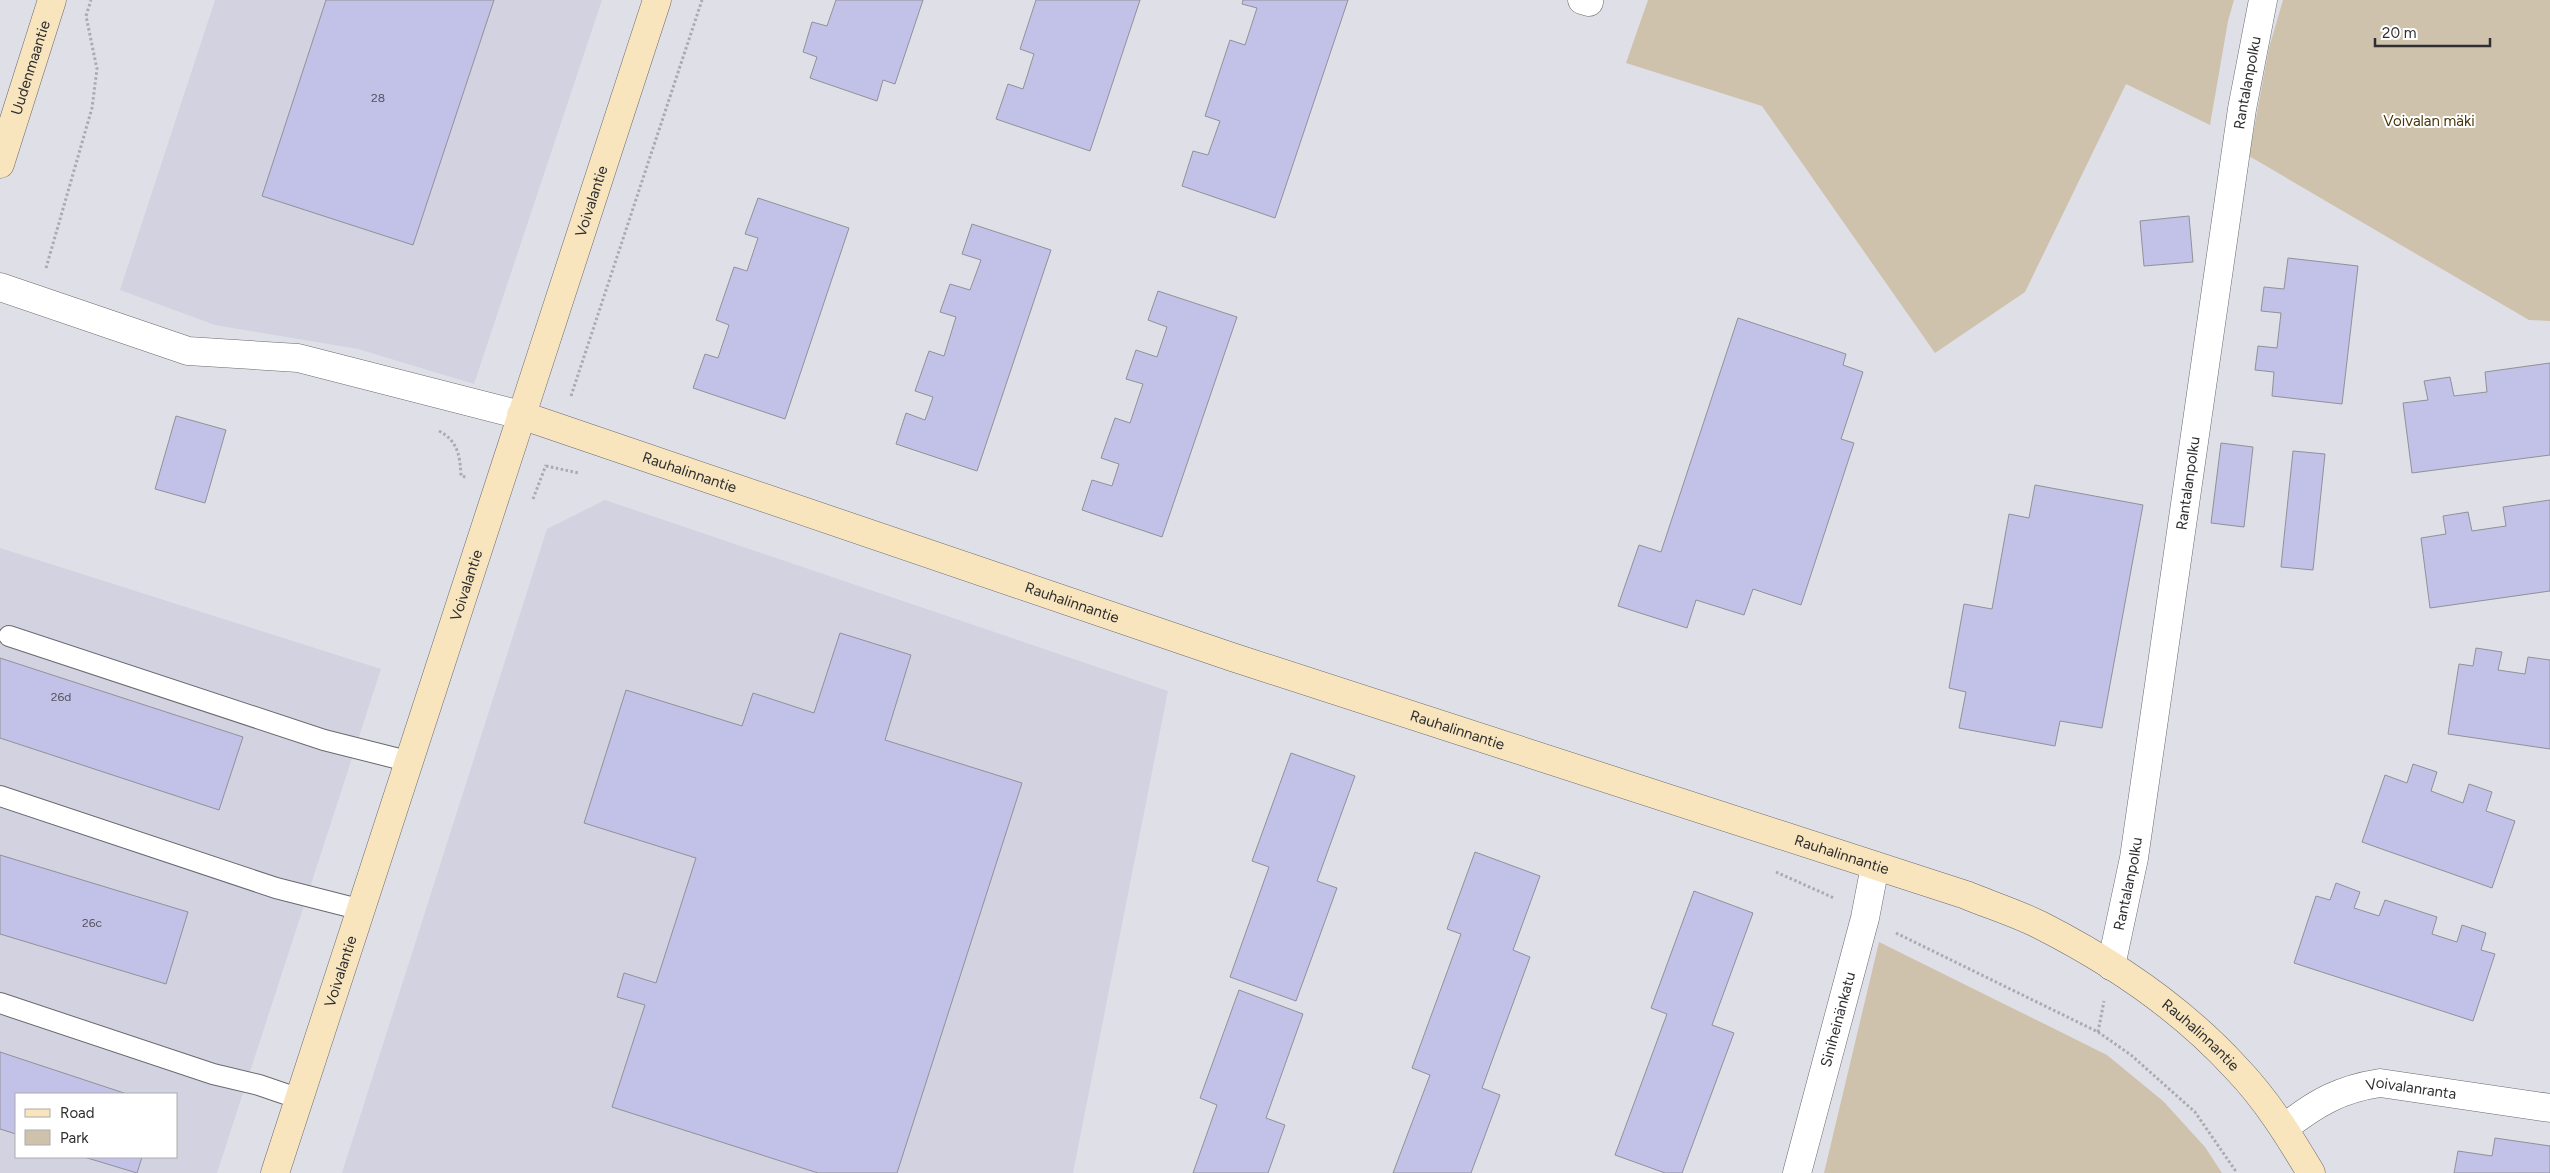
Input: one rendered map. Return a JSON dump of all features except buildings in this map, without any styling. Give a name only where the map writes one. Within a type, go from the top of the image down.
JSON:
[{"type":"street","name":"Uudenmaantie","points":[[0,164],[52,0]]},
{"type":"street","name":"Voivalantie","points":[[275,1173],[411,762],[521,414],[657,0]]},
{"type":"street","name":"Rantalanpolku","points":[[2111,966],[2134,858],[2242,109],[2263,0]]},
{"type":"street","points":[[0,287],[188,351],[298,358],[521,414]]},
{"type":"street","name":"Rauhalinnantie","points":[[521,414],[560,429],[1232,657],[1966,894],[2039,924],[2111,966],[2179,1015],[2236,1067],[2284,1128],[2311,1173]]},
{"type":"street","name":"Siniheinänkatu","points":[[1797,1173],[1865,918],[1876,866]]},
{"type":"street","name":"Voivalanranta","points":[[2284,1128],[2328,1097],[2354,1087],[2380,1083],[2550,1108]]},
{"type":"lane","points":[[9,636],[324,740],[411,762]]},
{"type":"lane","points":[[0,796],[276,888],[362,910]]},
{"type":"lane","points":[[0,1003],[213,1074],[259,1085],[300,1099]]},
{"type":"path","points":[[37,300],[92,108],[97,69],[86,16],[91,0]]},
{"type":"path","points":[[431,429],[441,432],[453,441],[460,458],[461,476],[532,500],[560,429],[702,0]]},
{"type":"path","points":[[546,466],[583,474]]},
{"type":"path","points":[[1772,870],[1833,898],[1865,918],[2098,1032],[2137,1060],[2195,1112],[2224,1150],[2237,1173]]},
{"type":"shaded area","points":[[215,0],[602,0],[474,384],[358,349],[215,325],[120,290]]},
{"type":"shaded area","points":[[605,500],[1168,691],[1073,1173],[342,1173],[547,529]]},
{"type":"shaded area","points":[[0,548],[381,669],[217,1173],[0,1173]]},
{"type":"green space","points":[[1648,0],[2234,0],[2228,21],[2210,125],[2126,84],[2025,292],[1935,353],[1762,106],[1626,63]]},
{"type":"green space","name":"Voivalan mäki","points":[[2283,0],[2550,0],[2550,321],[2529,320],[2249,156],[2269,48]]},
{"type":"green space","points":[[1879,942],[2107,1055],[2163,1101],[2205,1147],[2222,1173],[1824,1173]]}]
